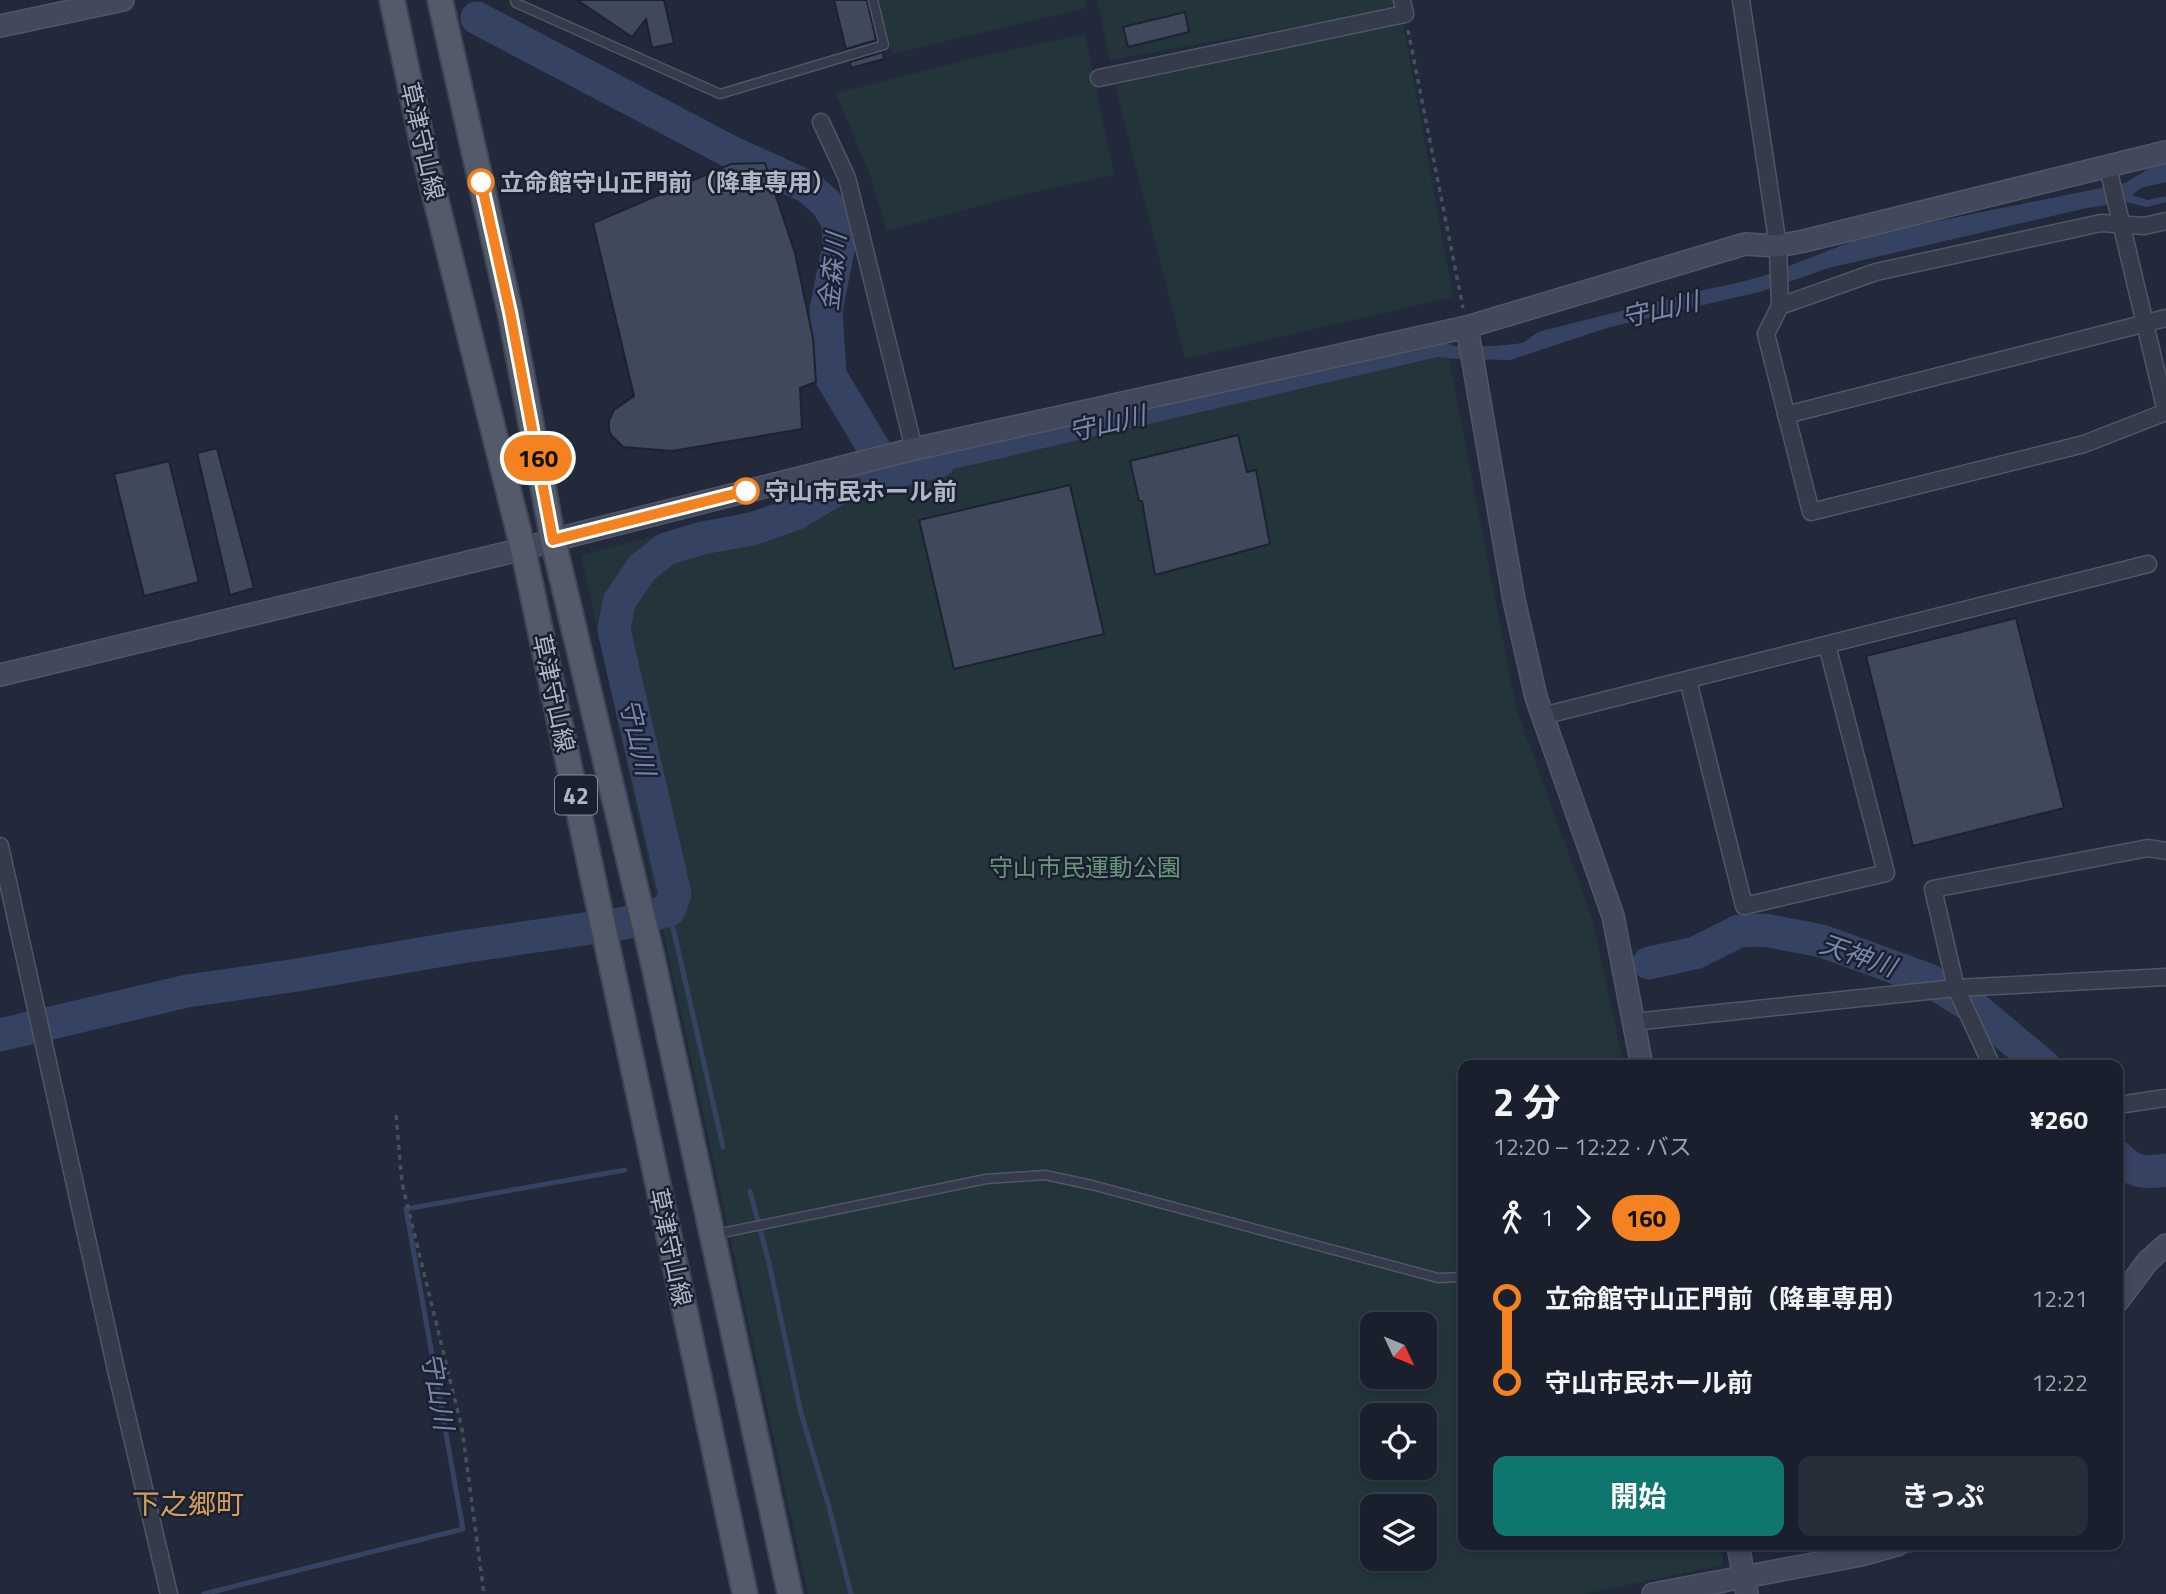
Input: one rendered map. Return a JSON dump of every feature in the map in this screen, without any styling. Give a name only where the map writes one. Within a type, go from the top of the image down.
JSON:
[{"type":"main road","name":"草津守山線","points":[[392,0],[426,160],[523,550],[745,1594]]},
{"type":"main road","name":"草津守山線","points":[[440,0],[510,312],[553,540],[652,957],[790,1594]]},
{"type":"street","points":[[0,26],[123,0]]},
{"type":"street","points":[[1741,0],[1778,246],[1780,306],[1766,334],[1811,512],[2084,444],[2166,412],[2108,168]]},
{"type":"street","points":[[1100,78],[1404,7]]},
{"type":"street","points":[[821,122],[847,178],[904,451]]},
{"type":"street","points":[[0,675],[523,550],[553,540],[904,451],[1467,327],[1745,244],[1778,246],[2166,152]]},
{"type":"street","points":[[1780,306],[1875,272],[2101,223],[2144,226],[2166,221]]},
{"type":"street","points":[[1786,415],[2166,318]]},
{"type":"street","points":[[1467,327],[1514,600],[1536,697],[1613,916],[1641,1060]]},
{"type":"street","points":[[1542,716],[2148,564]]},
{"type":"street","points":[[1688,680],[1744,906],[1886,873],[1827,645]]},
{"type":"street","points":[[0,846],[117,1374],[169,1594]]},
{"type":"street","points":[[1989,1060],[1956,988],[1933,890],[2148,848],[2166,851]]},
{"type":"street","points":[[1633,1022],[1956,988],[2166,977]]},
{"type":"street","points":[[2123,1104],[2166,1098]]},
{"type":"street","points":[[2123,1294],[2148,1261],[2166,1245]]},
{"type":"street","points":[[1739,1550],[1746,1585]]},
{"type":"street","points":[[1653,1594],[1746,1585],[1879,1550]]},
{"type":"lane","points":[[515,0],[516,3],[720,94],[884,45],[873,0]]},
{"type":"lane","points":[[722,1233],[986,1179],[1045,1175],[1092,1185],[1438,1278],[1458,1277]]},
{"type":"path","points":[[1404,7],[1467,327]]},
{"type":"path","points":[[396,1115],[402,1183],[462,1429],[484,1594]]},
{"type":"green space","points":[[879,0],[1084,0],[1086,8],[892,54]]},
{"type":"green space","points":[[1097,0],[1392,0],[1394,9],[1110,60]]},
{"type":"green space","points":[[1403,23],[1453,297],[1185,359],[1115,85]]},
{"type":"green space","points":[[1085,34],[1114,175],[1016,196],[887,231],[870,175],[836,93],[987,55]]},
{"type":"green space","name":"守山市民運動公園","points":[[1444,332],[1516,708],[1592,918],[1623,1060],[1458,1060],[1458,1550],[1721,1550],[1724,1565],[1584,1594],[808,1594],[581,555]]},
{"type":"water","points":[[2166,164],[2166,182],[2141,188],[2132,195],[2148,200],[2166,196],[2166,202],[2147,207],[2126,202],[2087,208],[1829,268],[1763,291],[1610,327],[1510,360],[1438,357],[971,465],[899,479],[890,464],[1435,339],[1454,346],[1523,343],[1538,332],[1763,276],[1853,241],[2125,183],[2148,169]]},
{"type":"building","points":[[577,0],[664,0],[674,43],[652,48],[646,19],[632,37]]},
{"type":"building","points":[[834,0],[867,0],[876,40],[846,49]]},
{"type":"building","points":[[1185,12],[1189,32],[1128,47],[1123,27]]},
{"type":"building","points":[[883,52],[884,59],[851,68],[850,62]]},
{"type":"building","points":[[765,163],[795,253],[813,338],[816,382],[800,388],[802,429],[672,451],[623,447],[611,435],[609,420],[614,410],[634,396],[593,223],[731,164]]},
{"type":"building","points":[[1238,435],[1247,472],[1256,470],[1270,544],[1155,575],[1142,501],[1139,501],[1130,461]]},
{"type":"building","points":[[217,448],[254,588],[230,595],[197,453]]},
{"type":"building","points":[[169,461],[199,582],[144,596],[114,474]]},
{"type":"building","points":[[1070,485],[1104,634],[954,669],[919,520]]},
{"type":"building","points":[[2016,618],[2064,808],[1913,846],[1866,656]]},
{"type":"waterway","name":"金森川","points":[[477,18],[731,152],[808,187],[827,204],[838,222],[839,245],[826,310],[830,375],[888,472]]},
{"type":"waterway","name":"守山川","points":[[0,1035],[187,991],[625,923],[669,910],[675,894],[614,630],[619,602],[642,568],[666,549],[702,538],[752,529],[795,514],[847,483],[939,461]]},
{"type":"waterway","name":"守山川","points":[[669,910],[723,1147]]},
{"type":"waterway","name":"天神川","points":[[1649,963],[1695,953],[1739,931],[1764,930],[1822,941],[1929,980],[1977,1010],[2037,1060]]},
{"type":"waterway","name":"天神川","points":[[2123,1161],[2140,1171],[2166,1170]]},
{"type":"waterway","name":"守山川","points":[[204,1594],[463,1529],[406,1209],[625,1170]]},
{"type":"waterway","points":[[2123,1181],[2146,1173]]},
{"type":"waterway","points":[[750,1191],[769,1263],[801,1413],[851,1594]]},
{"type":"waterway","points":[[1898,1553],[1912,1550]]},
{"type":"waterway","points":[[1711,1594],[1725,1591]]},
{"type":"bus line","name":"160","points":[[481,182],[510,312],[553,540],[746,491]]},
{"type":"place","name":"立命館守山正門前（降車専用）","points":[[481,182]]},
{"type":"place","name":"守山市民ホール前","points":[[746,491]]},
{"type":"district","name":"下之郷町","points":[[188,1503]]}]
